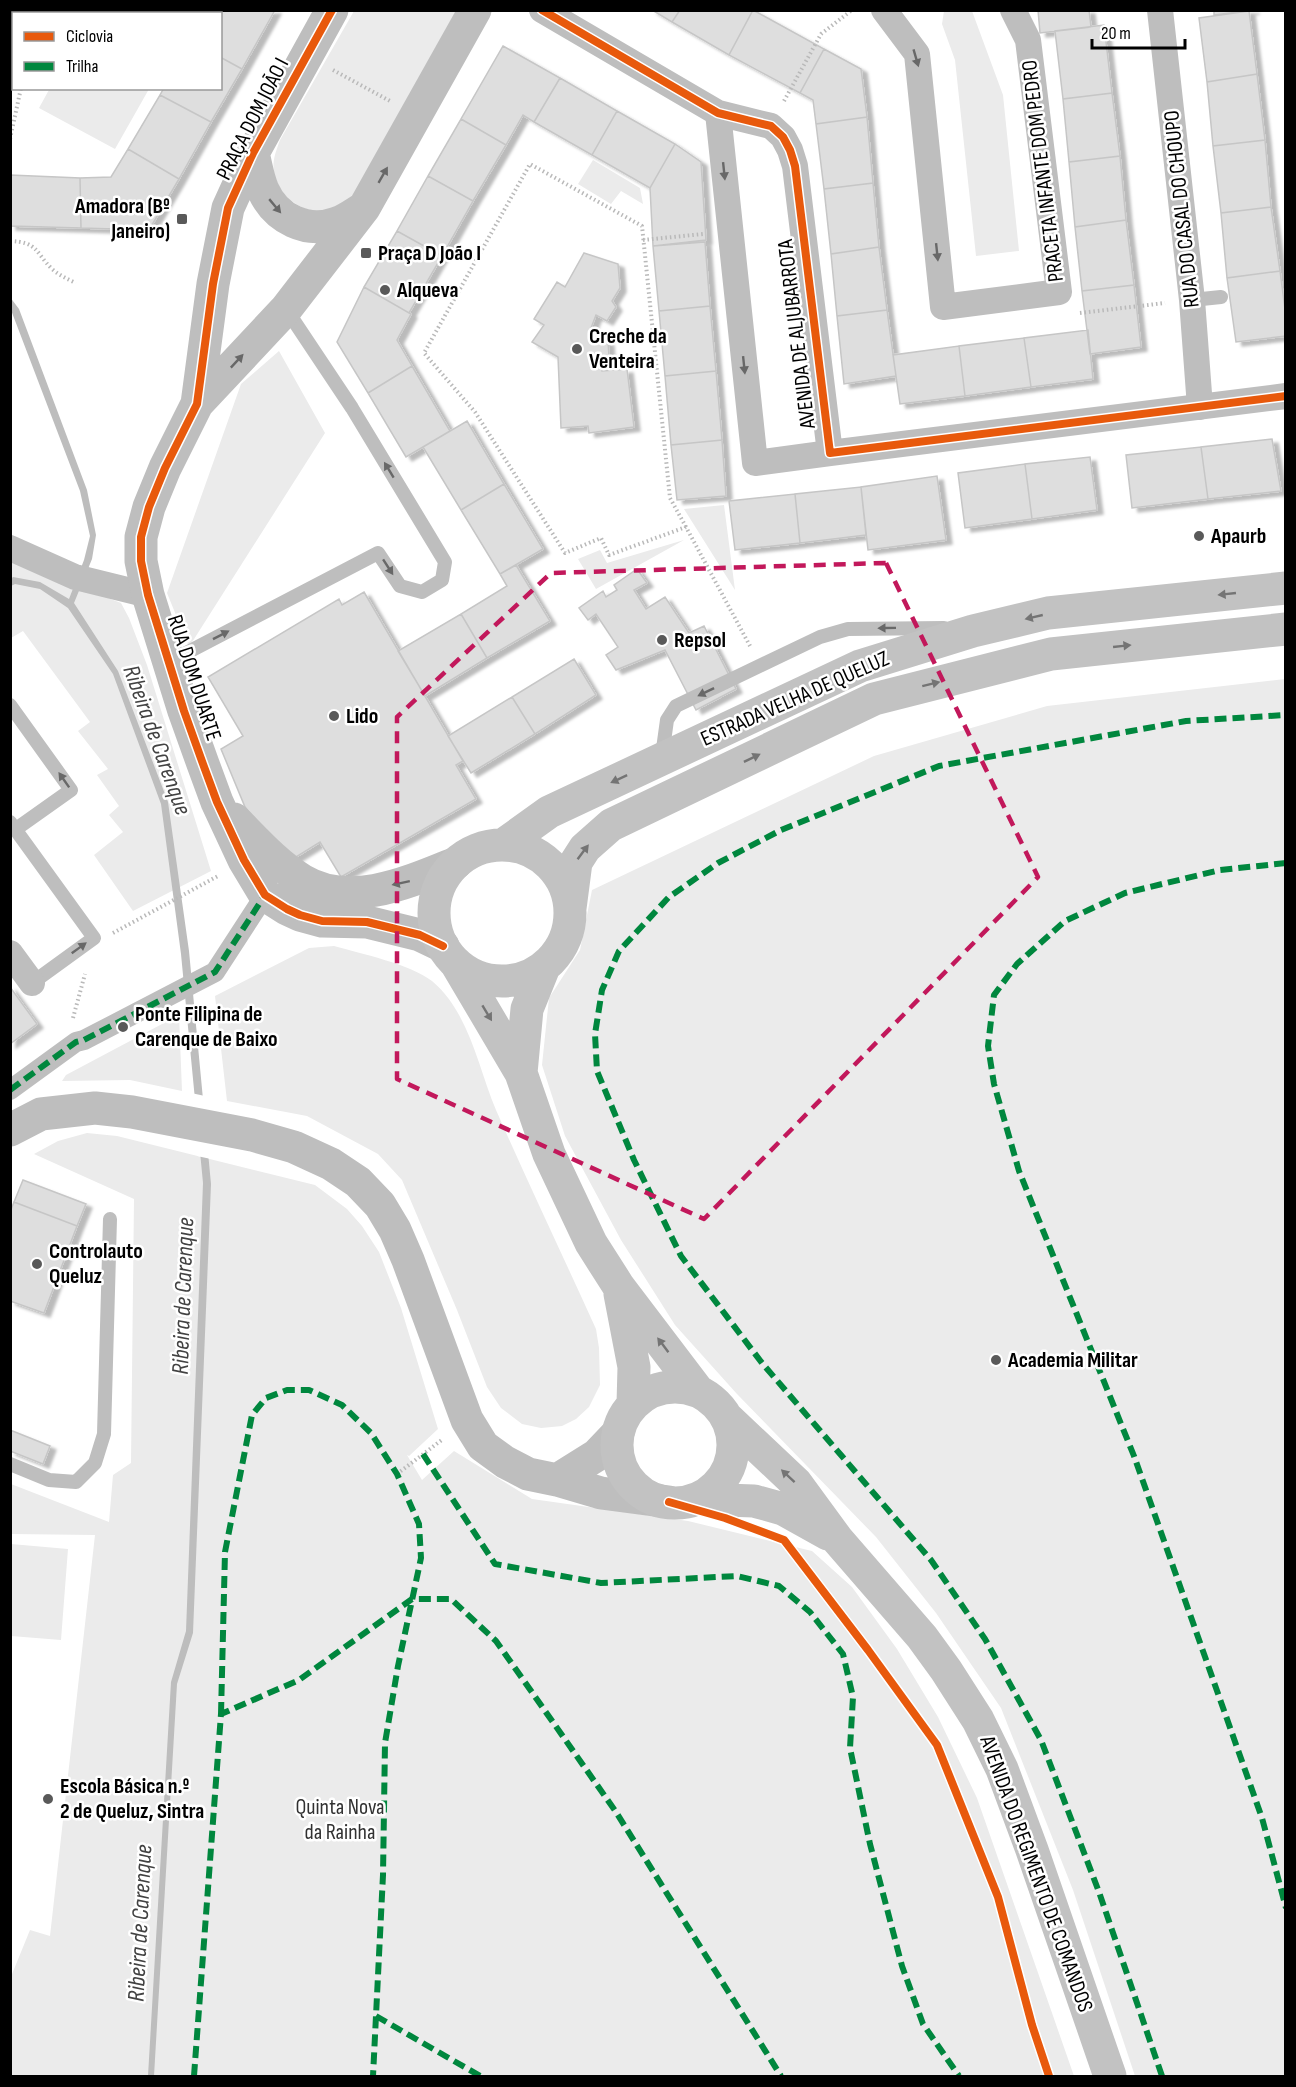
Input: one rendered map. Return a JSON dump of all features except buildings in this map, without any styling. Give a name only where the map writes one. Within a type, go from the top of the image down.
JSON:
[{"type":"main road","name":"ESTRADA VELHA DE QUELUZ","points":[[503,845],[549,812],[860,666],[988,627],[1048,613],[1286,588]]},
{"type":"main road","name":"ESTRADA VELHA DE QUELUZ","points":[[570,908],[576,862],[585,848],[611,825],[874,699],[1051,654],[1286,629]]},
{"type":"main road","points":[[449,955],[472,974],[489,980],[508,981],[527,976],[544,967],[559,951],[568,930],[570,908],[566,888],[556,871],[541,857],[523,848],[503,845],[486,847],[469,853],[456,863],[442,882],[435,903],[435,926],[449,955],[521,1074]]},
{"type":"main road","points":[[521,1074],[527,1009],[544,967]]},
{"type":"main road","name":"AVENIDA DO REGIMENTO DE COMANDOS","points":[[521,1074],[553,1163],[591,1243],[619,1287],[698,1391],[714,1402],[726,1417],[796,1482],[837,1539],[922,1637],[978,1720],[1002,1769],[1025,1830],[1110,2076]]},
{"type":"main road","points":[[619,1287],[634,1367],[633,1404]]},
{"type":"main road","points":[[618,1433],[633,1404],[651,1393],[671,1387],[698,1391]]},
{"type":"main road","points":[[683,1501],[713,1488],[725,1473],[732,1455],[733,1436],[726,1417]]},
{"type":"main road","name":"AVENIDA DO REGIMENTO DE COMANDOS","points":[[618,1433],[617,1449],[620,1465],[628,1479],[639,1491],[654,1499],[754,1501],[783,1509],[837,1539]]},
{"type":"street","name":"PRAÇA DOM JOÃO I","points":[[213,284],[228,208],[253,153],[332,10]]},
{"type":"street","name":"PRAÇA DOM JOÃO I","points":[[197,404],[286,309],[364,208],[474,10]]},
{"type":"street","points":[[542,10],[718,113],[771,126]]},
{"type":"street","name":"PRACETA INFANTE DOM PEDRO","points":[[894,16],[917,54],[943,307],[1059,292],[1028,40],[1013,10]]},
{"type":"street","name":"RUA DO CASAL DO CHOUPO","points":[[1160,10],[1192,300],[1200,407]]},
{"type":"street","name":"AVENIDA DE ALJUBARROTA","points":[[718,113],[754,463],[1286,396]]},
{"type":"street","name":"AVENIDA DE ALJUBARROTA","points":[[771,126],[783,137],[795,166],[830,453]]},
{"type":"street","name":"PRAÇA DOM JOÃO I","points":[[253,153],[262,189],[274,208],[288,220],[306,227],[337,224],[364,208]]},
{"type":"street","name":"RUA DOM DUARTE","points":[[213,284],[197,404],[165,468],[149,507],[141,537],[141,561],[148,595],[184,711],[218,802],[244,860],[265,895],[286,909],[322,921],[367,922],[420,935],[449,955]]},
{"type":"street","points":[[10,548],[75,577],[148,595]]},
{"type":"street","name":"RUA DOM DUARTE","points":[[218,802],[266,852],[302,880],[325,890],[353,894],[412,881],[456,863]]},
{"type":"street","points":[[10,1090],[80,1041],[215,972],[265,895]]},
{"type":"street","points":[[10,953],[32,983]]},
{"type":"street","points":[[10,1130],[41,1114],[95,1108],[132,1112],[252,1135],[294,1147],[331,1164],[358,1182],[380,1205],[395,1230],[467,1420],[483,1446],[505,1462],[528,1474],[601,1493],[683,1501]]},
{"type":"street","points":[[557,1480],[597,1455],[618,1433]]},
{"type":"lane","points":[[1192,300],[1221,297]]},
{"type":"lane","name":"RUA DOM DUARTE","points":[[169,662],[378,553],[400,586],[422,592],[442,580],[445,562],[352,408],[286,309]]},
{"type":"lane","points":[[662,759],[667,720],[676,706],[819,637],[848,629],[988,627]]},
{"type":"lane","points":[[10,705],[71,790],[13,825],[94,938],[32,983]]},
{"type":"lane","points":[[10,1464],[49,1480],[76,1482],[95,1463],[104,1434],[110,1219]]},
{"type":"path","points":[[771,126],[821,34],[852,10]]},
{"type":"path","points":[[10,139],[21,90]]},
{"type":"path","points":[[686,527],[609,555],[601,538],[566,553],[474,412],[424,353],[530,164],[642,226],[670,498],[686,527],[761,665]]},
{"type":"path","points":[[643,240],[731,231]]},
{"type":"path","points":[[10,242],[26,242],[36,249],[50,267],[76,283]]},
{"type":"path","points":[[1059,292],[1076,313],[1192,300]]},
{"type":"path","points":[[107,936],[208,882]]},
{"type":"path","points":[[80,1041],[73,1015],[86,972]]},
{"type":"path","points":[[396,1474],[467,1420]]},
{"type":"highlighted area","points":[[886,563],[1038,877],[704,1219],[397,1079],[397,717],[551,573]]},
{"type":"green space","points":[[354,11],[456,11],[351,199],[329,209],[313,211],[298,205],[280,188],[274,172],[275,156],[280,140]]},
{"type":"green space","points":[[944,11],[972,11],[1003,95],[1019,251],[976,256],[955,60],[942,24]]},
{"type":"green space","points":[[49,90],[148,90],[115,149],[39,108]]},
{"type":"green space","points":[[593,160],[640,188],[643,204],[621,191],[611,204],[578,184]]},
{"type":"green space","points":[[279,351],[325,433],[189,647],[167,593],[241,384]]},
{"type":"green space","points":[[724,505],[735,590],[684,509]]},
{"type":"green space","points":[[684,540],[596,589],[578,559],[600,550],[607,563]]},
{"type":"green space","points":[[11,561],[121,603],[147,665],[211,871],[133,911],[94,855],[123,832],[109,815],[119,806],[97,775],[108,769],[78,731],[90,722],[23,631],[11,638]]},
{"type":"green space","name":"Academia Militar","points":[[1285,679],[1285,2076],[1135,2076],[1073,1890],[1001,1708],[936,1613],[876,1537],[737,1394],[675,1325],[621,1240],[565,1136],[542,1065],[549,998],[580,950],[592,890],[874,756],[1047,706]]},
{"type":"green space","points":[[334,946],[385,960],[423,975],[445,994],[464,1024],[496,1110],[596,1329],[600,1385],[589,1407],[576,1419],[562,1426],[541,1428],[522,1424],[501,1408],[487,1387],[402,1180],[378,1154],[307,1116],[227,1101],[215,996],[309,948]]},
{"type":"green space","points":[[179,1015],[182,1091],[130,1080],[62,1081],[66,1075]]},
{"type":"green space","name":"Quinta Nova da Rainha","points":[[87,1133],[117,1136],[315,1185],[347,1209],[362,1226],[379,1252],[401,1308],[438,1429],[409,1456],[407,1455],[422,1480],[454,1451],[532,1499],[688,1521],[812,1551],[852,1587],[897,1649],[938,1717],[977,1798],[1074,2076],[11,2076],[10,1979],[30,1930],[50,1936],[95,1535],[11,1534],[11,1484],[109,1522],[113,1475],[131,1463],[134,1199],[34,1154],[58,1141]]},
{"type":"green space","points":[[11,1544],[68,1549],[61,1640],[11,1636]]},
{"type":"shaded area","points":[[10,297],[19,309],[87,490],[96,535],[92,559],[74,603],[118,671],[168,802],[189,951],[211,1184],[193,1633],[177,1684],[154,2076],[148,2076],[171,1682],[186,1631],[203,1183],[181,954],[161,804],[113,674],[68,608],[40,589],[15,584],[11,586],[13,577],[40,582],[69,599],[84,560],[90,536],[80,491],[11,310]]},
{"type":"pier","points":[[191,1093],[205,1096],[211,1159],[197,1156]]},
{"type":"marked path","points":[[1162,2076],[1099,1892],[1041,1740],[985,1639],[931,1560],[762,1363],[681,1256],[634,1160],[597,1071],[595,1034],[602,990],[619,951],[669,897],[718,863],[781,830],[939,766],[1186,721],[1286,715]]},
{"type":"marked path","points":[[1286,863],[1220,870],[1125,893],[1065,921],[1017,964],[994,995],[988,1046],[994,1084],[1019,1171],[1134,1456],[1262,1818],[1286,1908]]},
{"type":"marked path","points":[[10,1090],[76,1042],[84,1040],[215,972],[265,895]]},
{"type":"marked path","points":[[221,1714],[225,1552],[252,1415],[266,1398],[287,1390],[309,1390],[342,1405],[371,1433],[397,1474],[419,1524],[421,1558],[398,1666],[385,1743],[383,1875],[373,2076]]},
{"type":"marked path","points":[[423,1454],[495,1564],[601,1583],[737,1576],[779,1586],[810,1612],[843,1654],[853,1697],[850,1748],[870,1844],[902,1966],[923,2024],[959,2076]]},
{"type":"marked path","points":[[194,2076],[221,1714],[299,1680],[412,1599],[451,1599],[496,1641],[616,1812],[781,2076]]},
{"type":"marked path","points":[[376,2016],[480,2076]]},
{"type":"cycle path","points":[[332,10],[253,153],[228,208],[213,284],[197,404],[165,468],[149,507],[141,537],[141,561],[148,595],[184,711],[217,802],[244,860],[265,895],[300,915],[322,921],[367,922],[420,935],[443,946]]},
{"type":"cycle path","points":[[542,10],[718,113],[771,126],[783,137],[795,166],[830,453],[1286,396]]},
{"type":"cycle path","points":[[669,1502],[725,1518],[784,1540],[937,1745],[998,1897],[1032,2025],[1049,2076]]},
{"type":"place","name":"Amadora (Bº Janeiro)","points":[[182,219]]},
{"type":"place","name":"Praça D João I","points":[[366,253]]},
{"type":"place","name":"Alqueva","points":[[385,290]]},
{"type":"place","name":"Creche da Venteira","points":[[577,349]]},
{"type":"place","name":"Apaurb","points":[[1199,536]]},
{"type":"place","name":"Repsol","points":[[662,640]]},
{"type":"place","name":"Lido","points":[[334,716]]},
{"type":"place","name":"Ponte Filipina de Carenque de Baixo","points":[[123,1027]]},
{"type":"place","name":"Controlauto Queluz","points":[[37,1264]]},
{"type":"place","name":"Academia Militar","points":[[996,1360]]},
{"type":"place","name":"Escola Básica n.º 2 de Queluz, Sintra","points":[[48,1799]]},
{"type":"water label","name":"Ribeira de Carenque","points":[[157,740]]},
{"type":"water label","name":"Ribeira de Carenque","points":[[183,1296]]},
{"type":"water label","name":"Ribeira de Carenque","points":[[140,1923]]}]
